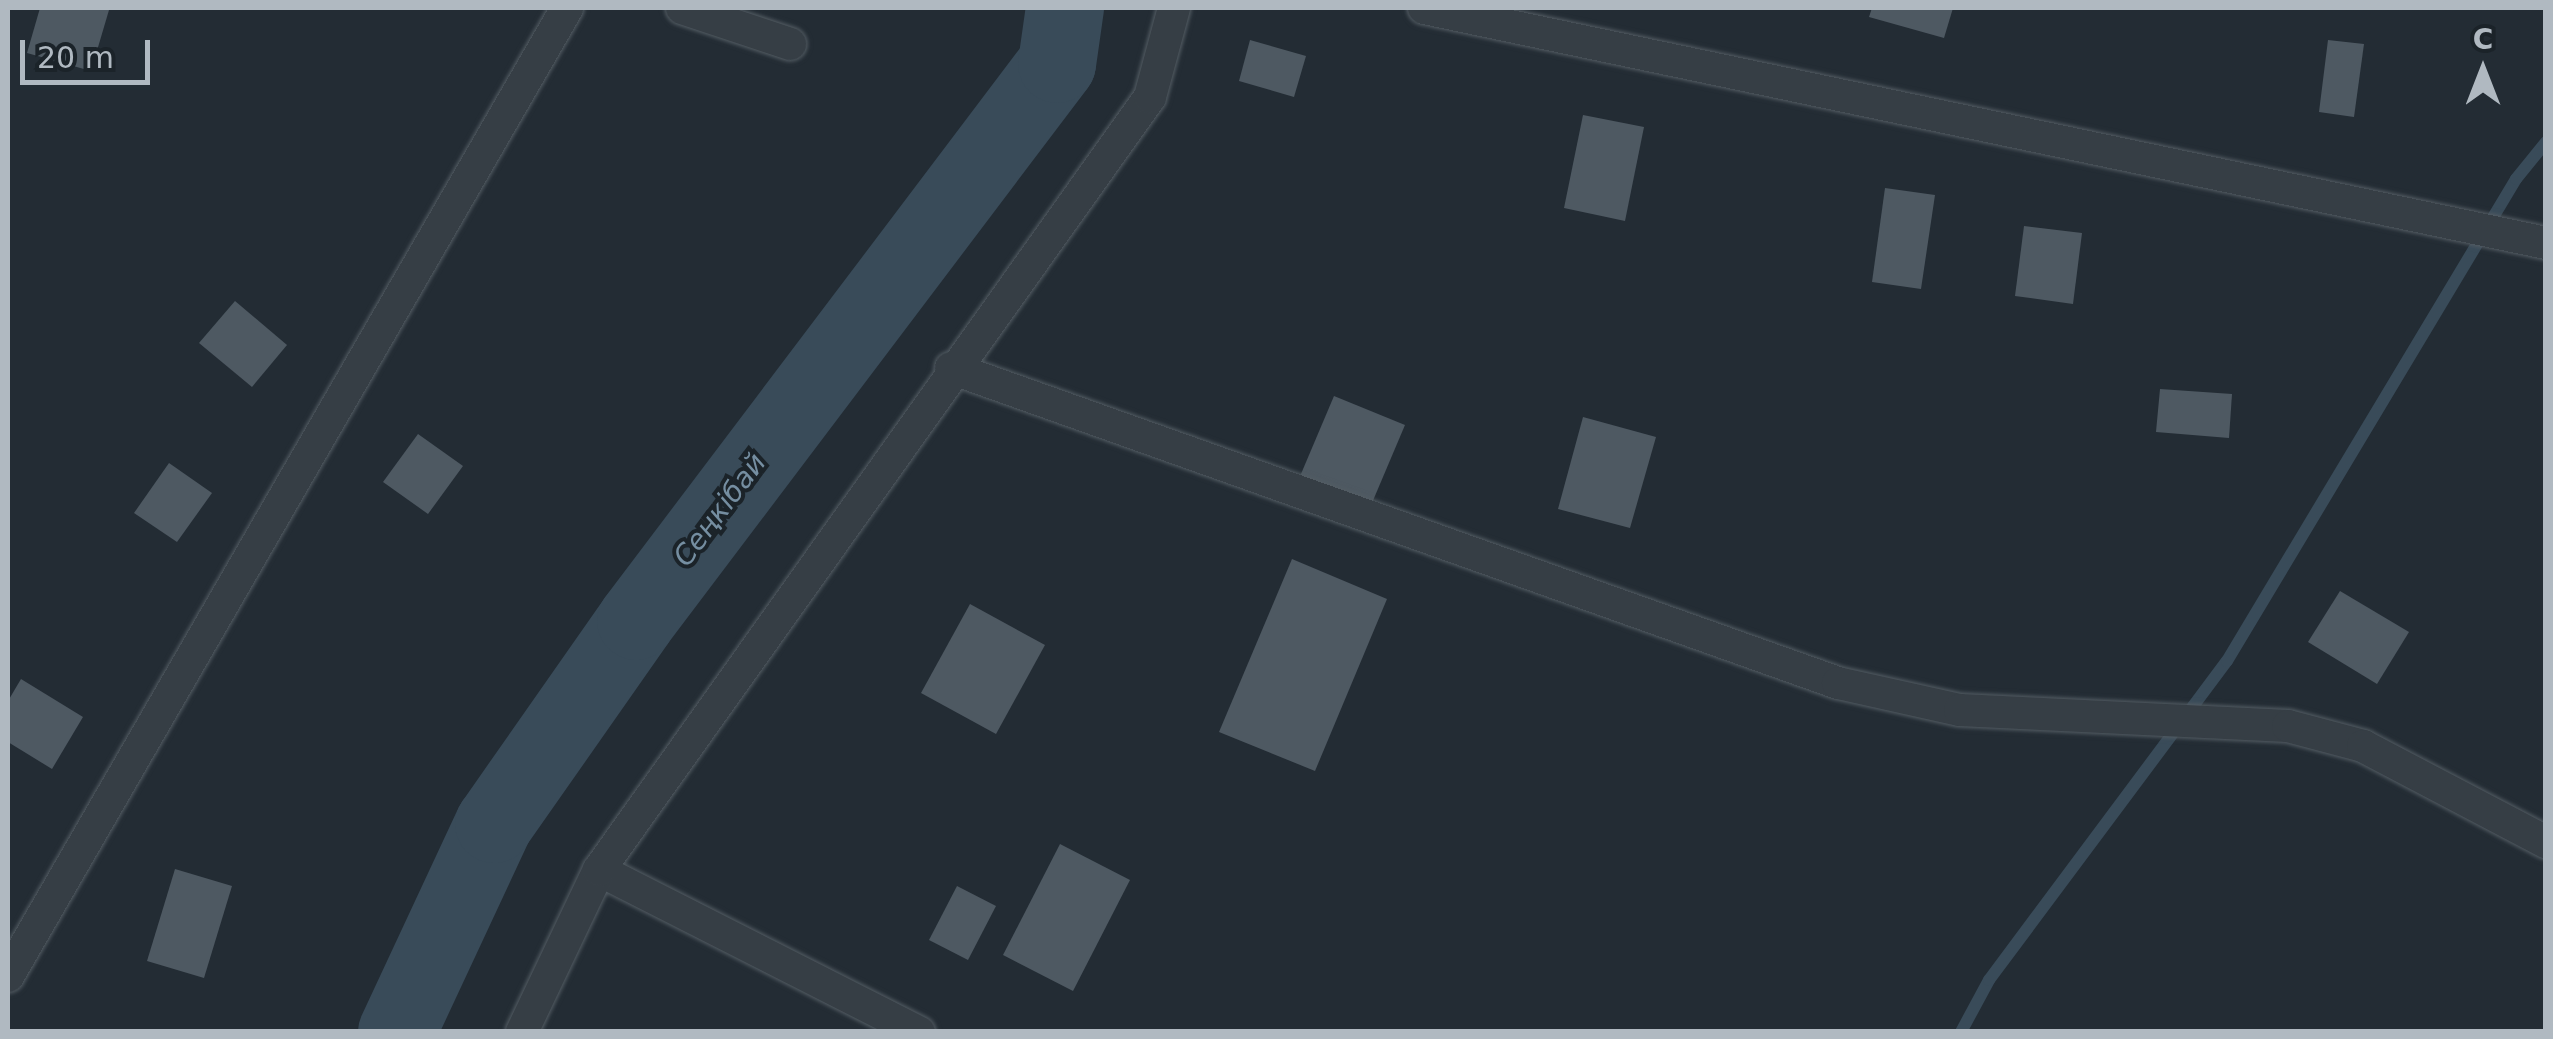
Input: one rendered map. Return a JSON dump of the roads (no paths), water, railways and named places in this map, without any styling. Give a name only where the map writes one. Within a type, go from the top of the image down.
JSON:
[{"type":"street","points":[[8,976],[567,8]]},
{"type":"street","points":[[682,8],[790,44]]},
{"type":"street","points":[[522,1032],[599,870],[950,368],[1150,96],[1174,8]]},
{"type":"street","points":[[1424,8],[2546,243]]},
{"type":"street","points":[[950,368],[1838,683],[1960,710],[2288,726],[2363,746],[2546,842]]},
{"type":"street","points":[[599,870],[919,1032]]},
{"type":"waterway","name":"Сеңкібай","points":[[397,1032],[494,824],[636,621],[1057,64],[1065,8]]},
{"type":"waterway","points":[[1961,1032],[1989,980],[2227,661],[2516,179],[2546,142]]}]
